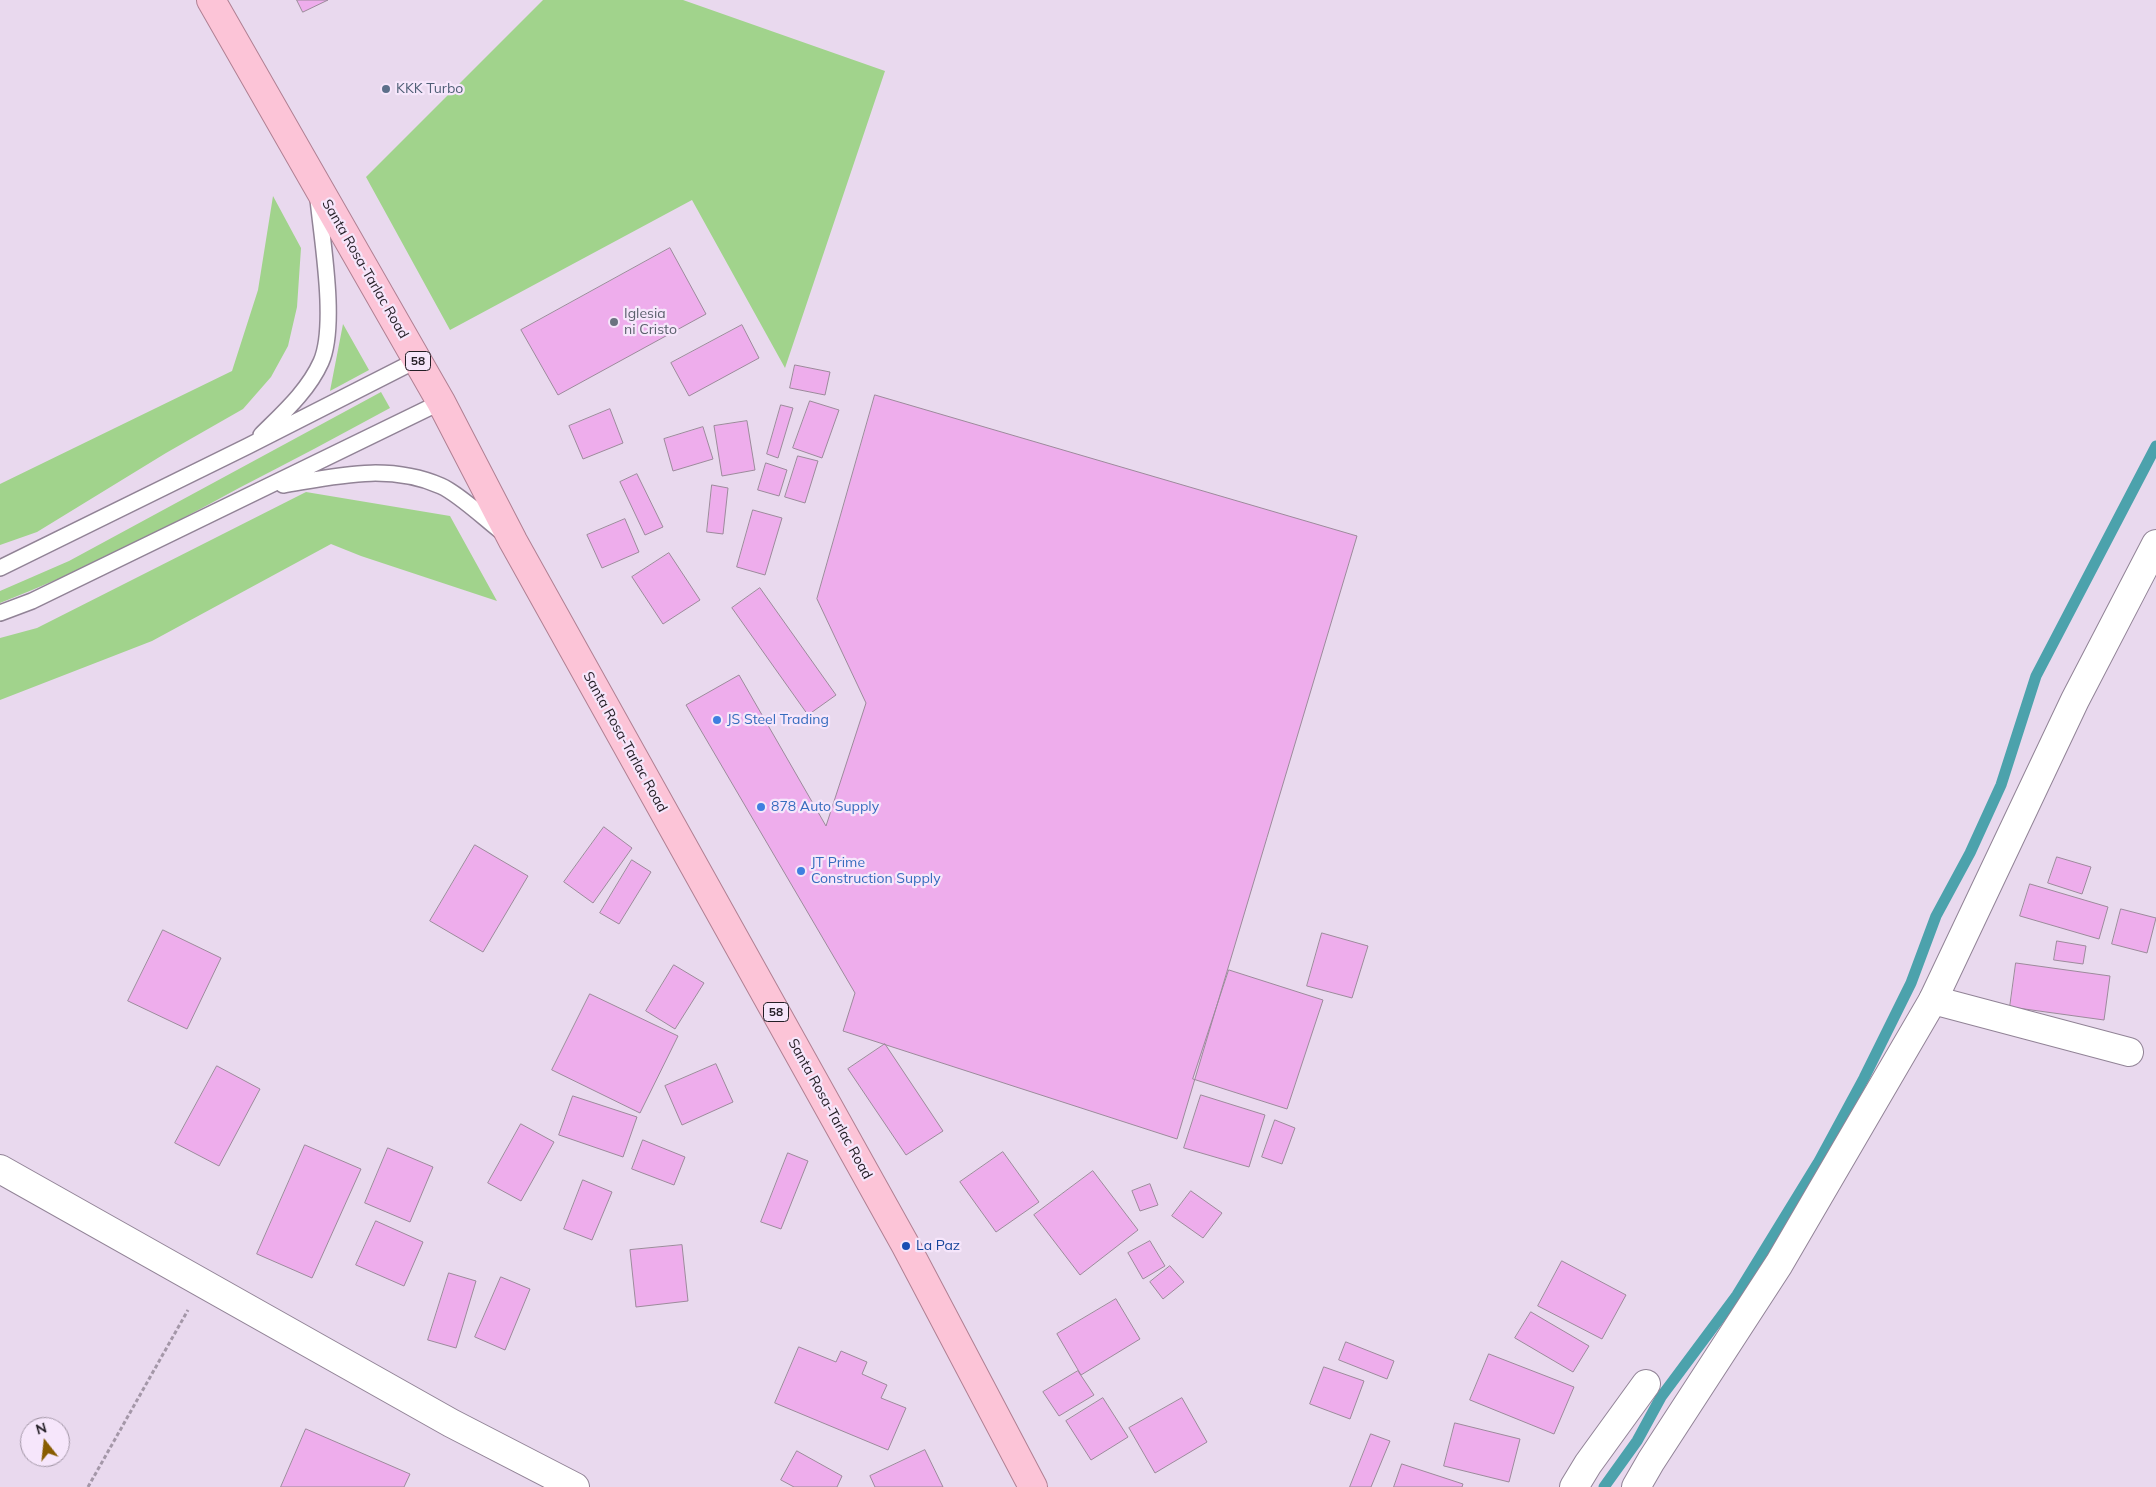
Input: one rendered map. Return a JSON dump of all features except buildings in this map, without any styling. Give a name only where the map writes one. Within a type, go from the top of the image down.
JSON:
[{"type":"highway","name":"Santa Rosa-Tarlac Road","points":[[211,0],[441,402],[513,541],[906,1246],[1034,1487]]},
{"type":"street","points":[[1636,1487],[1779,1264],[1933,1000],[2075,700],[2156,544]]},
{"type":"street","points":[[1933,1000],[2129,1052]]},
{"type":"street","points":[[0,1169],[451,1423],[575,1487]]},
{"type":"street","points":[[1574,1487],[1588,1464],[1646,1384]]},
{"type":"lane","points":[[248,446],[296,401],[322,361],[329,317],[316,185]]},
{"type":"lane","points":[[0,568],[248,446],[417,360]]},
{"type":"lane","points":[[0,613],[32,601],[441,402]]},
{"type":"lane","points":[[269,487],[371,472],[410,476],[442,487],[513,541]]},
{"type":"path","points":[[88,1487],[203,1284]]},
{"type":"green space","points":[[543,0],[683,0],[885,71],[785,368],[692,200],[450,330],[366,177]]},
{"type":"green space","points":[[273,196],[301,248],[297,307],[288,346],[271,377],[243,409],[166,453],[37,532],[0,545],[0,484],[232,371],[258,290]]},
{"type":"green space","points":[[343,324],[369,370],[330,391]]},
{"type":"green space","points":[[381,392],[390,408],[122,549],[31,591],[0,603],[0,591],[69,561]]},
{"type":"green space","points":[[306,492],[450,516],[497,601],[361,556],[331,544],[152,641],[0,700],[0,638],[37,628]]},
{"type":"waterway","points":[[1604,1487],[1637,1441],[1661,1397],[1737,1295],[1818,1163],[1864,1078],[1911,983],[1936,916],[1970,853],[2001,785],[2036,676],[2156,446]]},
{"type":"place","name":"KKK Turbo","points":[[386,89]]},
{"type":"place","name":"Iglesia ni Cristo","points":[[614,322]]},
{"type":"place","name":"JS Steel Trading","points":[[717,720]]},
{"type":"place","name":"878 Auto Supply","points":[[761,807]]},
{"type":"place","name":"JT Prime Construction Supply","points":[[801,871]]},
{"type":"place","name":"La Paz","points":[[906,1246]]}]
